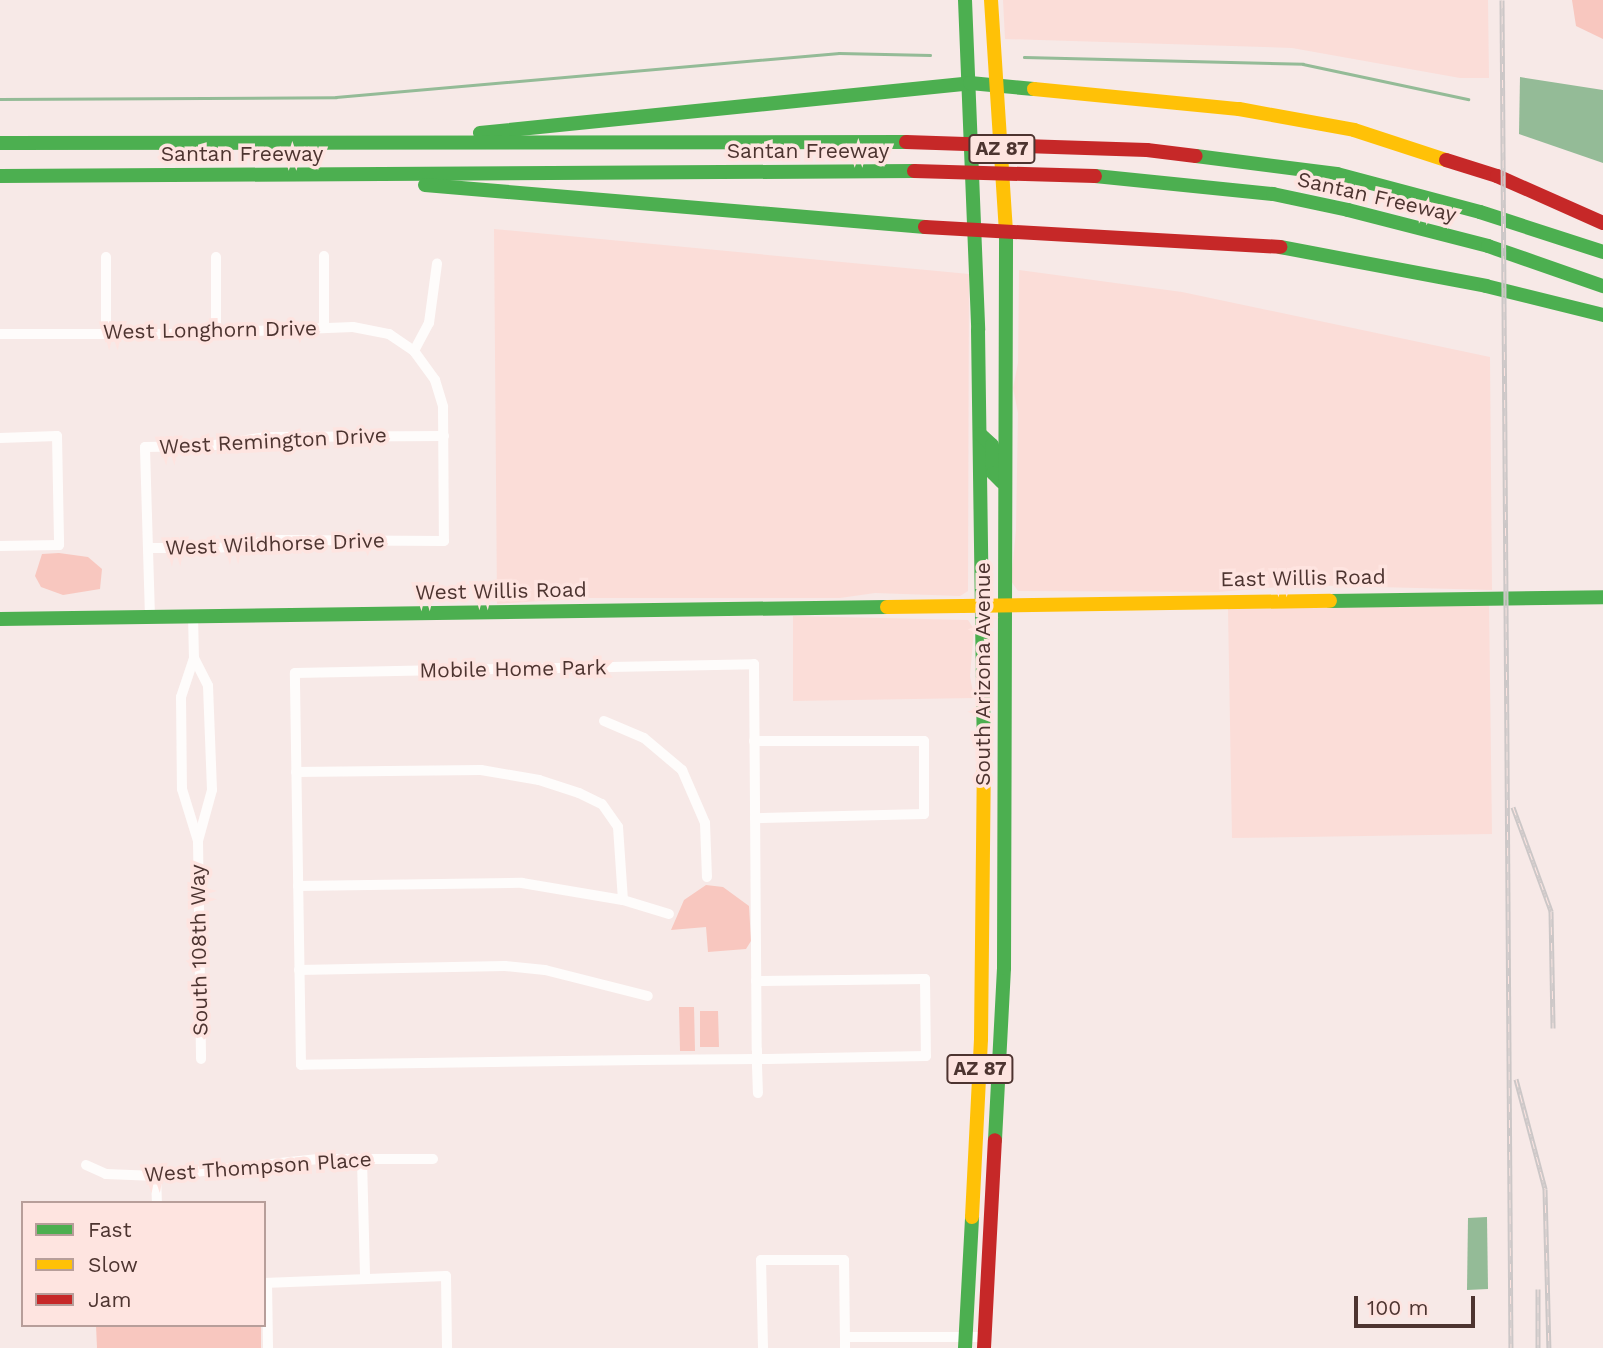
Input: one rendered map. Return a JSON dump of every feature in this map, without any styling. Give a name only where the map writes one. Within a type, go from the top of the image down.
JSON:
[{"type":"main road","name":"South Arizona Avenue","points":[[965,0],[975,230],[982,607],[981,1039],[965,1343]]},
{"type":"main road","name":"South Arizona Avenue","points":[[985,1343],[1004,968],[1005,231],[999,86],[991,0]]},
{"type":"main road","points":[[337,144],[497,132],[970,83],[1304,119],[1451,160],[1547,197],[1603,223]]},
{"type":"main road","name":"Santan Freeway","points":[[0,143],[1042,143],[1263,162],[1337,174],[1452,204],[1603,252]]},
{"type":"main road","name":"Santan Freeway","points":[[0,176],[938,171],[1118,177],[1273,194],[1454,236],[1547,264],[1603,286]]},
{"type":"main road","points":[[303,175],[975,230],[1280,247],[1450,279],[1603,315]]},
{"type":"main road","points":[[980,434],[992,445],[993,473],[1004,484]]},
{"type":"main road","name":"East Willis Road","points":[[1003,606],[1603,597]]},
{"type":"main road","name":"West Willis Road","points":[[0,619],[1003,606]]},
{"type":"street","points":[[324,256],[324,328]]},
{"type":"street","points":[[106,257],[106,333]]},
{"type":"street","points":[[216,257],[216,333]]},
{"type":"street","points":[[437,264],[437,291],[429,323],[414,351],[435,380],[443,407],[444,436]]},
{"type":"street","name":"West Longhorn Drive","points":[[0,334],[216,333],[353,327],[389,334],[414,351]]},
{"type":"street","points":[[0,438],[57,436],[59,545],[0,546]]},
{"type":"street","name":"West Remington Drive","points":[[149,548],[145,447],[208,446],[266,437],[444,436]]},
{"type":"street","name":"West Wildhorse Drive","points":[[149,548],[218,548],[276,540],[444,541],[444,436]]},
{"type":"street","points":[[149,548],[150,617]]},
{"type":"street","name":"South 108th Way","points":[[193,615],[194,658],[181,697],[182,776],[184,801],[198,841]]},
{"type":"street","name":"South 108th Way","points":[[194,658],[208,686],[210,725],[211,798],[198,841],[201,1059]]},
{"type":"street","name":"Mobile Home Park","points":[[757,981],[925,979],[926,1056],[757,1059],[300,1065],[295,673],[754,664],[754,741],[757,1059],[758,1093]]},
{"type":"street","points":[[604,721],[644,738],[682,770],[705,823],[707,877]]},
{"type":"street","points":[[754,741],[924,741],[924,814],[755,818]]},
{"type":"street","points":[[296,772],[481,771],[539,780],[579,793],[602,804],[618,827],[623,900]]},
{"type":"street","points":[[298,886],[522,883],[623,900],[669,914]]},
{"type":"street","points":[[299,970],[505,966],[545,970],[648,996]]},
{"type":"street","name":"West Thompson Place","points":[[86,1165],[106,1174],[156,1175],[317,1159],[433,1159]]},
{"type":"street","points":[[362,1160],[365,1277]]},
{"type":"street","points":[[156,1175],[157,1201]]},
{"type":"street","points":[[763,1348],[761,1260],[844,1260],[845,1343],[985,1343]]},
{"type":"street","points":[[268,1348],[266,1283],[365,1277],[446,1276],[447,1348]]},
{"type":"shaded area","points":[[1003,0],[1488,0],[1489,78],[1460,78],[1292,48],[1005,39]]},
{"type":"shaded area","points":[[1572,0],[1603,0],[1603,39],[1576,26]]},
{"type":"shaded area","points":[[1520,77],[1603,90],[1603,163],[1519,134]]},
{"type":"shaded area","points":[[494,229],[969,274],[968,591],[960,596],[875,593],[840,598],[583,598],[497,604]]},
{"type":"shaded area","points":[[1019,270],[1182,292],[1490,357],[1492,590],[1303,585],[1218,592],[1018,591],[1011,581],[1016,530],[1018,413],[1013,388],[1018,363]]},
{"type":"shaded area","points":[[59,553],[88,557],[102,569],[100,589],[63,595],[41,587],[35,576],[42,554]]},
{"type":"shaded area","points":[[1489,605],[1492,834],[1232,838],[1228,609]]},
{"type":"shaded area","points":[[793,616],[968,620],[974,629],[970,676],[974,698],[793,701]]},
{"type":"shaded area","points":[[706,885],[723,887],[749,906],[751,941],[746,949],[708,952],[706,927],[671,930],[684,900]]},
{"type":"shaded area","points":[[679,1007],[694,1007],[695,1051],[680,1051]]},
{"type":"shaded area","points":[[700,1011],[718,1011],[719,1047],[700,1047]]},
{"type":"shaded area","points":[[1487,1217],[1488,1289],[1467,1290],[1468,1218]]},
{"type":"shaded area","points":[[96,1327],[261,1327],[261,1348],[97,1348]]},
{"type":"waterway","points":[[0,99],[336,97],[839,53],[930,55]]},
{"type":"waterway","points":[[1024,57],[1303,64],[1468,99]]},
{"type":"railway","points":[[1502,0],[1511,1348]]},
{"type":"railway","points":[[1513,807],[1551,911],[1553,1028]]},
{"type":"railway","points":[[1516,1079],[1545,1189],[1549,1348]]},
{"type":"railway","points":[[1538,1289],[1538,1348]]},
{"type":"traffic: fast","points":[[965,0],[978,330],[984,764]]},
{"type":"traffic: fast","points":[[480,133],[970,83],[1034,89]]},
{"type":"traffic: fast","points":[[0,143],[906,142]]},
{"type":"traffic: fast","points":[[1196,156],[1337,174],[1480,212],[1603,252]]},
{"type":"traffic: fast","points":[[0,176],[914,171]]},
{"type":"traffic: fast","points":[[1095,176],[1273,194],[1348,210],[1488,246],[1603,286]]},
{"type":"traffic: fast","points":[[425,185],[925,227]]},
{"type":"traffic: fast","points":[[995,1140],[1004,968],[1006,229]]},
{"type":"traffic: fast","points":[[1280,247],[1486,286],[1603,315]]},
{"type":"traffic: fast","points":[[980,434],[992,445],[993,473],[1002,482]]},
{"type":"traffic: fast","points":[[1330,601],[1603,597]]},
{"type":"traffic: fast","points":[[0,619],[887,607]]},
{"type":"traffic: fast","points":[[965,1348],[972,1217]]},
{"type":"traffic: slow","points":[[991,0],[1006,229]]},
{"type":"traffic: slow","points":[[1034,89],[1239,109],[1354,130],[1446,160]]},
{"type":"traffic: slow","points":[[887,607],[1330,601]]},
{"type":"traffic: slow","points":[[972,1217],[981,1039],[984,764]]},
{"type":"traffic: jam","points":[[906,142],[1147,150],[1196,156]]},
{"type":"traffic: jam","points":[[1446,160],[1497,176],[1603,223]]},
{"type":"traffic: jam","points":[[914,171],[1095,176]]},
{"type":"traffic: jam","points":[[925,227],[1280,247]]},
{"type":"traffic: jam","points":[[984,1348],[995,1140]]}]
